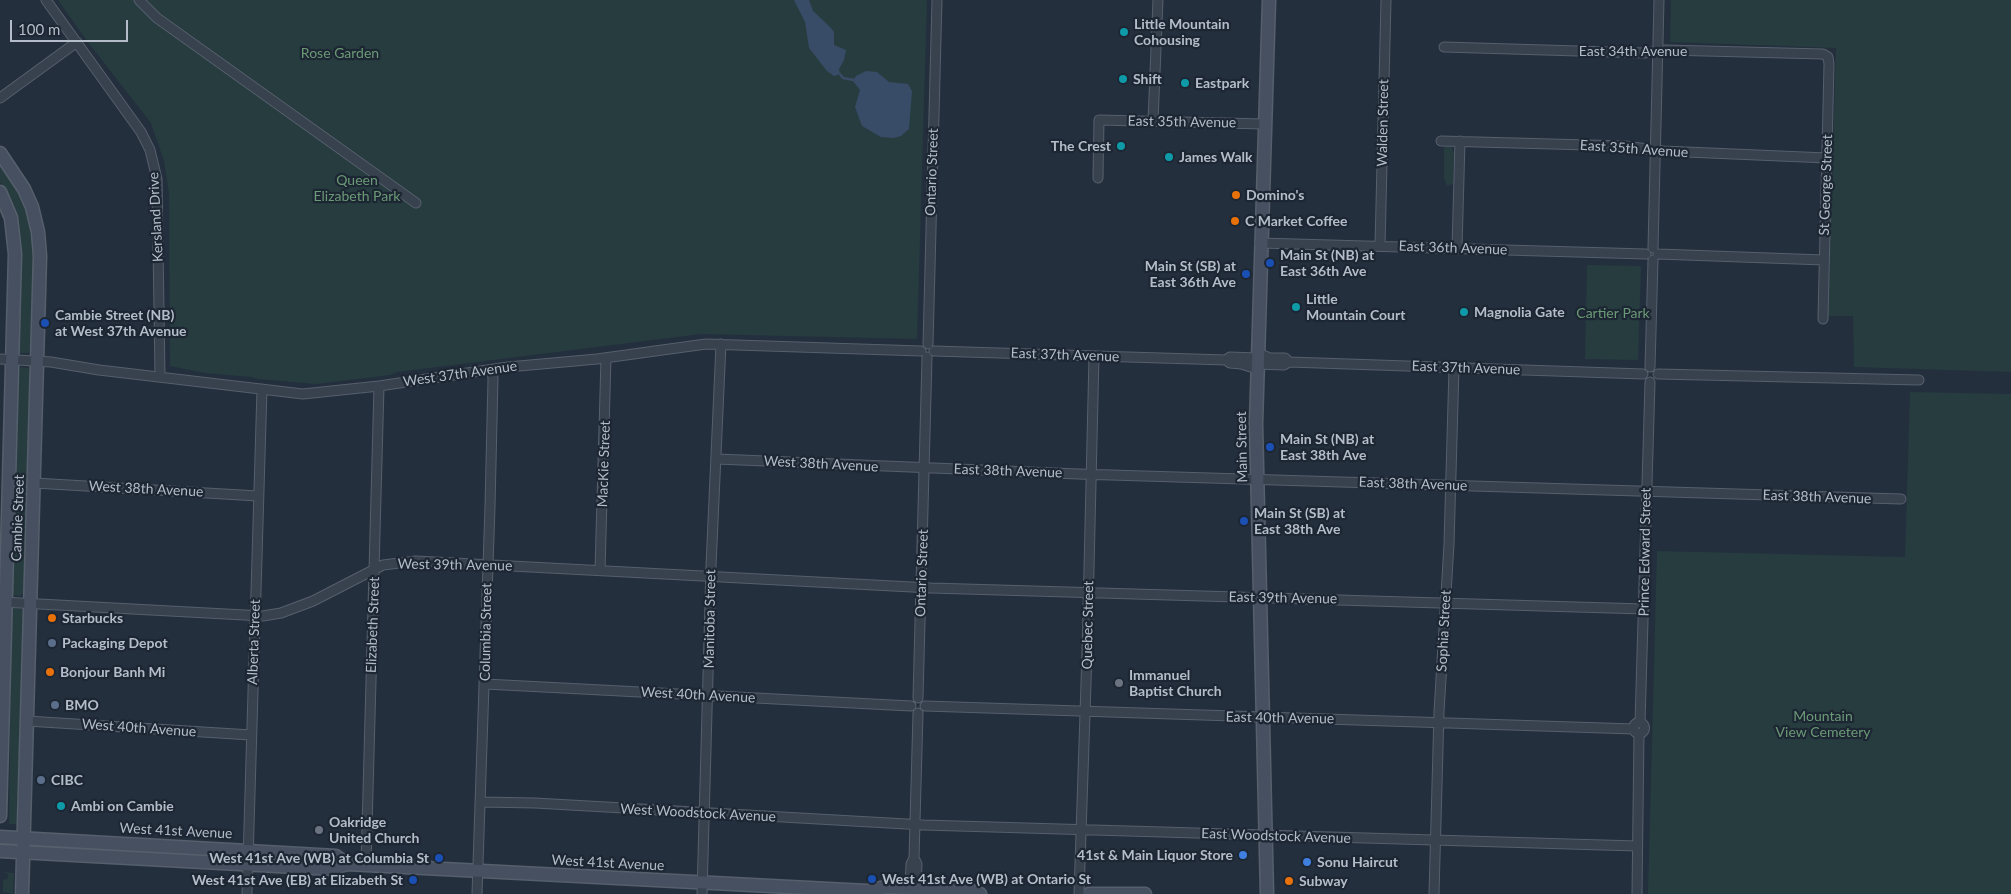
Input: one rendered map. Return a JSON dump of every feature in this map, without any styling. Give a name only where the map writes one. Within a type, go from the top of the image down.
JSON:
[{"type":"main road","name":"Main Street","points":[[1267,894],[1257,361],[1268,0]]},
{"type":"main road","name":"Cambie Street","points":[[0,153],[24,188],[32,207],[38,232],[40,256],[22,894]]},
{"type":"main road","name":"Cambie Street","points":[[0,192],[11,218],[14,237],[6,359],[0,816]]},
{"type":"main road","name":"West 41st Avenue","points":[[0,837],[336,856],[348,864]]},
{"type":"main road","name":"West 41st Avenue","points":[[0,851],[248,865],[332,868],[348,864],[478,871],[702,889],[870,893],[885,887],[970,890],[980,894]]},
{"type":"main road","points":[[1090,894],[1145,894]]},
{"type":"street","name":"Kersland Drive","points":[[46,0],[141,132],[150,150],[157,179],[158,198],[160,376]]},
{"type":"street","points":[[139,0],[157,18],[416,203]]},
{"type":"street","name":"Ontario Street","points":[[918,698],[937,0]]},
{"type":"street","points":[[1153,121],[1158,0]]},
{"type":"street","name":"Walden Street","points":[[1380,246],[1386,0]]},
{"type":"street","points":[[1650,367],[1659,0]]},
{"type":"street","points":[[0,98],[77,42]]},
{"type":"street","name":"East 34th Avenue","points":[[1444,47],[1645,53],[1658,51],[1823,54]]},
{"type":"street","name":"St George Street","points":[[1823,54],[1828,57],[1829,64],[1823,319]]},
{"type":"street","name":"East 35th Avenue","points":[[1098,178],[1099,120],[1264,124]]},
{"type":"street","name":"East 35th Avenue","points":[[1441,141],[1625,146],[1655,150],[1827,158]]},
{"type":"street","points":[[1458,248],[1460,142]]},
{"type":"street","name":"East 36th Avenue","points":[[1260,243],[1824,260]]},
{"type":"street","name":"West 37th Avenue","points":[[6,359],[37,361],[303,394],[379,386],[492,370],[606,358],[664,349],[720,344],[927,351]]},
{"type":"street","name":"Manitoba Street","points":[[702,889],[720,344]]},
{"type":"street","name":"East 37th Avenue","points":[[927,351],[1226,360],[1230,357],[1284,364],[1289,362],[1643,374]]},
{"type":"street","name":"Quebec Street","points":[[1079,894],[1094,356]]},
{"type":"street","name":"MacKie Street","points":[[600,570],[606,358]]},
{"type":"street","points":[[1650,367],[1645,369],[1643,374],[1645,380],[1650,382],[1658,374]]},
{"type":"street","points":[[1650,367],[1656,370],[1658,374]]},
{"type":"street","name":"Sophia Street","points":[[1434,894],[1439,722],[1451,485],[1454,368]]},
{"type":"street","name":"Columbia Street","points":[[477,894],[482,802],[492,370]]},
{"type":"street","points":[[1658,374],[1919,380]]},
{"type":"street","name":"Prince Edward Street","points":[[1637,894],[1638,728],[1644,609],[1650,382]]},
{"type":"street","name":"Elizabeth Street","points":[[366,865],[379,386]]},
{"type":"street","name":"Alberta Street","points":[[247,894],[262,389]]},
{"type":"street","name":"West 38th Avenue","points":[[717,459],[925,469]]},
{"type":"street","name":"East 38th Avenue","points":[[925,469],[1901,499]]},
{"type":"street","name":"West 38th Avenue","points":[[34,483],[258,496]]},
{"type":"street","name":"West 39th Avenue","points":[[3,602],[255,616],[281,614],[313,601],[383,565],[416,562],[487,564],[921,588]]},
{"type":"street","name":"East 39th Avenue","points":[[921,588],[1644,609]]},
{"type":"street","name":"West 40th Avenue","points":[[485,684],[911,706]]},
{"type":"street","points":[[918,698],[924,702],[925,706],[923,711],[918,713],[913,711],[911,706],[913,701],[918,698]]},
{"type":"street","name":"East 40th Avenue","points":[[925,706],[1638,728]]},
{"type":"street","points":[[913,888],[911,864],[914,858],[918,713]]},
{"type":"street","name":"West 40th Avenue","points":[[27,721],[251,736]]},
{"type":"street","name":"West Woodstock Avenue","points":[[482,802],[915,825]]},
{"type":"street","name":"East Woodstock Avenue","points":[[915,825],[1638,846]]},
{"type":"green space","name":"Queen Elizabeth Park","points":[[58,0],[927,0],[917,339],[701,334],[316,384],[205,373],[170,366],[169,193],[164,161],[151,123],[87,41]]},
{"type":"green space","points":[[1671,0],[2011,0],[2011,372],[1854,367],[1853,316],[1828,316],[1836,48],[1670,42]]},
{"type":"green space","points":[[1447,145],[1452,148],[1454,153],[1453,184],[1447,186],[1444,178],[1444,148]]},
{"type":"green space","points":[[0,161],[19,188],[31,220],[35,257],[31,349],[28,353],[20,353],[18,351],[20,240],[18,222],[7,193],[0,182]]},
{"type":"green space","name":"Cartier Park","points":[[1587,265],[1641,266],[1638,360],[1585,359]]},
{"type":"green space","points":[[21,367],[29,368],[31,372],[25,591],[20,596],[12,595],[17,371]]},
{"type":"green space","name":"Mountain View Cemetery","points":[[1910,392],[2011,394],[2011,894],[1648,894],[1657,551],[1905,557]]},
{"type":"green space","points":[[14,608],[24,611],[17,824],[9,824],[11,610]]},
{"type":"green space","points":[[3,872],[14,873],[13,894],[3,892],[3,880],[8,879],[8,874]]},
{"type":"water","points":[[794,0],[809,0],[813,11],[834,32],[834,45],[846,50],[844,60],[839,69],[840,74],[834,76],[827,71],[809,48],[805,22]]},
{"type":"water","points":[[866,71],[877,72],[889,82],[908,84],[912,91],[909,129],[901,136],[894,138],[881,137],[862,126],[855,107],[860,90],[853,81],[856,76]]},
{"type":"waterway","points":[[840,74],[843,78],[854,80]]},
{"type":"place","name":"Little Mountain Cohousing","points":[[1124,32]]},
{"type":"place","name":"Shift","points":[[1123,79]]},
{"type":"place","name":"Eastpark","points":[[1185,83]]},
{"type":"place","name":"The Crest","points":[[1121,146]]},
{"type":"place","name":"James Walk","points":[[1169,157]]},
{"type":"place","name":"Domino's","points":[[1236,195]]},
{"type":"place","name":"C Market Coffee","points":[[1235,221]]},
{"type":"place","name":"Main St (NB) at East 36th Ave","points":[[1270,263]]},
{"type":"place","name":"Main St (SB) at East 36th Ave","points":[[1246,274]]},
{"type":"place","name":"Little Mountain Court","points":[[1296,307]]},
{"type":"place","name":"Magnolia Gate","points":[[1464,312]]},
{"type":"place","name":"Cambie Street (NB) at West 37th Avenue","points":[[45,323]]},
{"type":"place","name":"Main St (NB) at East 38th Ave","points":[[1270,447]]},
{"type":"place","name":"Main St (SB) at East 38th Ave","points":[[1244,521]]},
{"type":"place","name":"Starbucks","points":[[52,618]]},
{"type":"place","name":"Packaging Depot","points":[[52,643]]},
{"type":"place","name":"Bonjour Banh Mi","points":[[50,672]]},
{"type":"place","name":"Immanuel Baptist Church","points":[[1119,683]]},
{"type":"place","name":"BMO","points":[[55,705]]},
{"type":"place","name":"CIBC","points":[[41,780]]},
{"type":"place","name":"Ambi on Cambie","points":[[61,806]]},
{"type":"place","name":"Oakridge United Church","points":[[319,830]]},
{"type":"place","name":"41st & Main Liquor Store","points":[[1243,855]]},
{"type":"place","name":"West 41st Ave (WB) at Columbia St","points":[[439,858]]},
{"type":"place","name":"Sonu Haircut","points":[[1307,862]]},
{"type":"place","name":"West 41st Ave (WB) at Ontario St","points":[[872,879]]},
{"type":"place","name":"West 41st Ave (EB) at Elizabeth St","points":[[413,880]]},
{"type":"place","name":"Subway","points":[[1289,881]]},
{"type":"park label","name":"Rose Garden","points":[[340,53]]}]
